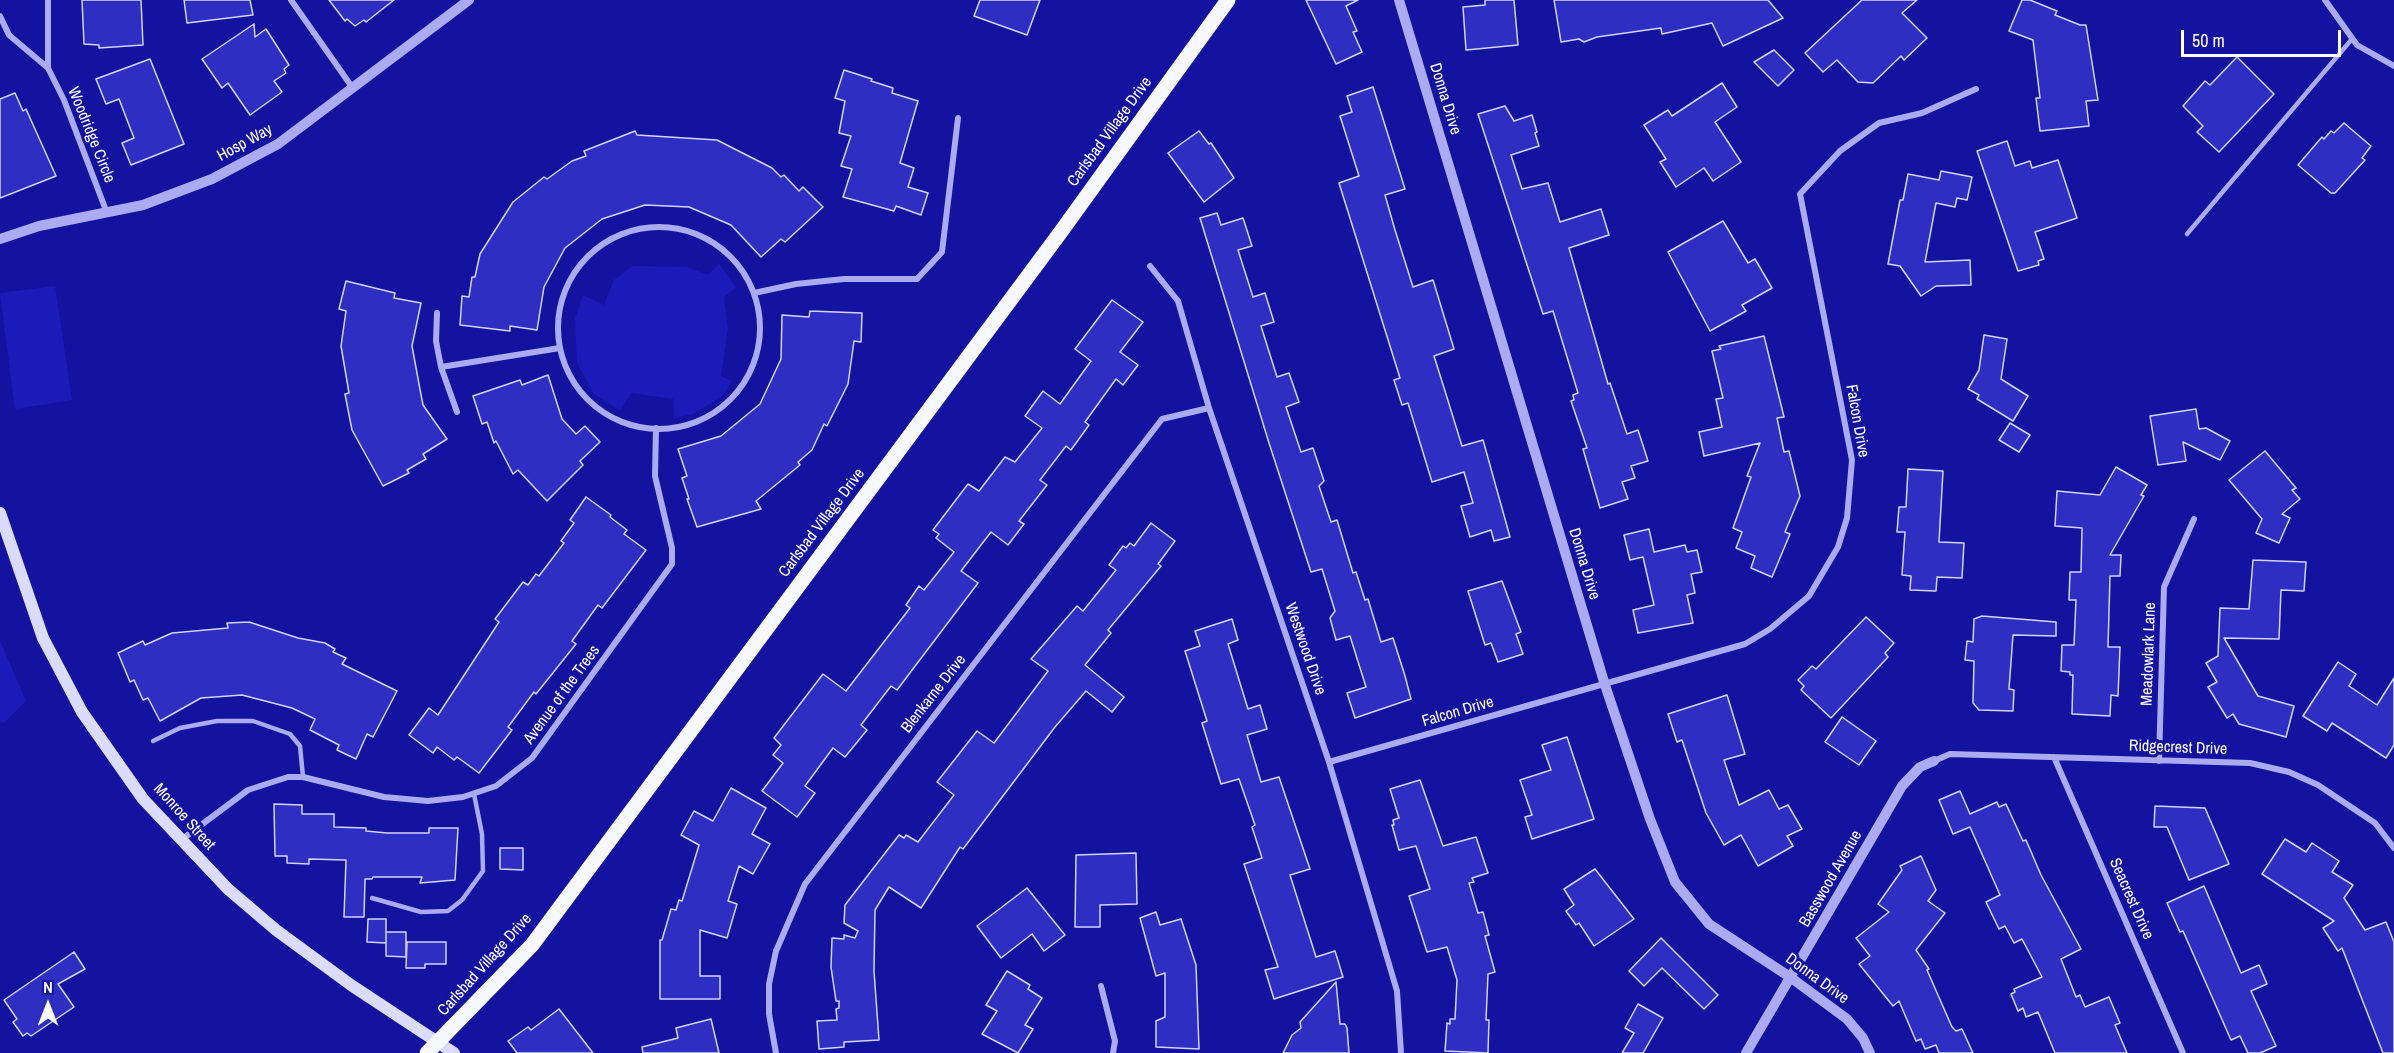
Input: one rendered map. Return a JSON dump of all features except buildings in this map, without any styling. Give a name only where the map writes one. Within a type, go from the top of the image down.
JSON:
[{"type":"main road","name":"Carlsbad Village Drive","points":[[427,1053],[440,1042],[539,935],[1053,243],[1228,0]]},
{"type":"main road","name":"Monroe Street","points":[[0,513],[43,638],[82,712],[143,799],[228,889],[276,930],[351,985],[454,1053]]},
{"type":"street","name":"Woodridge Circle","points":[[48,0],[48,68]]},
{"type":"street","points":[[291,0],[352,87]]},
{"type":"street","name":"Hosp Way","points":[[0,239],[39,226],[143,205],[212,179],[278,144],[469,0]]},
{"type":"street","name":"Donna Drive","points":[[1399,0],[1605,686],[1650,819],[1675,882],[1709,924],[1790,977],[1847,1019],[1863,1038],[1870,1053]]},
{"type":"street","points":[[2325,0],[2357,45],[2394,66]]},
{"type":"street","name":"Woodridge Circle","points":[[0,16],[9,36],[48,68],[64,100],[107,213]]},
{"type":"street","name":"Falcon Drive","points":[[1329,762],[1605,686],[1745,644],[1770,629],[1809,596],[1838,547],[1847,518],[1852,460],[1800,194],[1840,151],[1879,123],[1922,113],[1976,89]]},
{"type":"street","points":[[754,293],[796,284],[844,279],[917,279],[942,252],[958,118]]},
{"type":"street","points":[[676,228],[702,236],[727,252],[743,271],[754,293],[760,315],[758,350],[741,388],[726,404],[704,418],[682,426],[656,428],[633,425],[609,415],[592,403],[576,384],[560,348],[561,305],[576,272],[601,245],[637,230],[676,228]]},
{"type":"street","name":"Westwood Drive","points":[[1150,266],[1178,301],[1209,408],[1329,762],[1397,991],[1401,1053]]},
{"type":"street","points":[[437,313],[436,341],[441,367],[457,412]]},
{"type":"street","points":[[441,367],[560,348]]},
{"type":"street","name":"Blenkarne Drive","points":[[777,1053],[769,1014],[769,984],[776,951],[805,884],[1162,419],[1209,408]]},
{"type":"street","name":"Avenue of the Trees","points":[[181,841],[248,790],[288,777],[303,777],[384,797],[428,801],[474,794],[496,786],[532,758],[672,564],[672,548],[655,476],[656,428]]},
{"type":"street","name":"Meadowlark Lane","points":[[2159,761],[2164,587],[2194,519]]},
{"type":"street","name":"Ridgecrest Drive","points":[[1934,761],[1950,754],[2250,764],[2289,772],[2318,785],[2375,823],[2394,848]]},
{"type":"street","name":"Seacrest Drive","points":[[2054,757],[2183,1053]]},
{"type":"street","name":"Basswood Avenue","points":[[1746,1053],[1902,786],[1920,767],[1934,761]]},
{"type":"street","points":[[1101,986],[1115,1041],[1113,1053]]},
{"type":"lane","points":[[2187,234],[2352,39]]},
{"type":"lane","points":[[153,741],[180,728],[217,721],[253,721],[290,734],[300,746],[303,777]]},
{"type":"lane","points":[[372,898],[421,912],[448,911],[462,900],[483,871],[482,834],[474,794]]},
{"type":"shaded area","points":[[719,264],[736,287],[724,297],[728,329],[721,376],[732,381],[722,396],[693,414],[674,418],[673,399],[631,393],[620,410],[594,394],[577,363],[575,319],[583,295],[604,305],[614,280],[633,266],[686,267],[708,275]]},
{"type":"shaded area","points":[[55,286],[72,400],[15,409],[0,293]]},
{"type":"shaded area","points":[[0,641],[26,701],[4,723],[0,721]]}]
